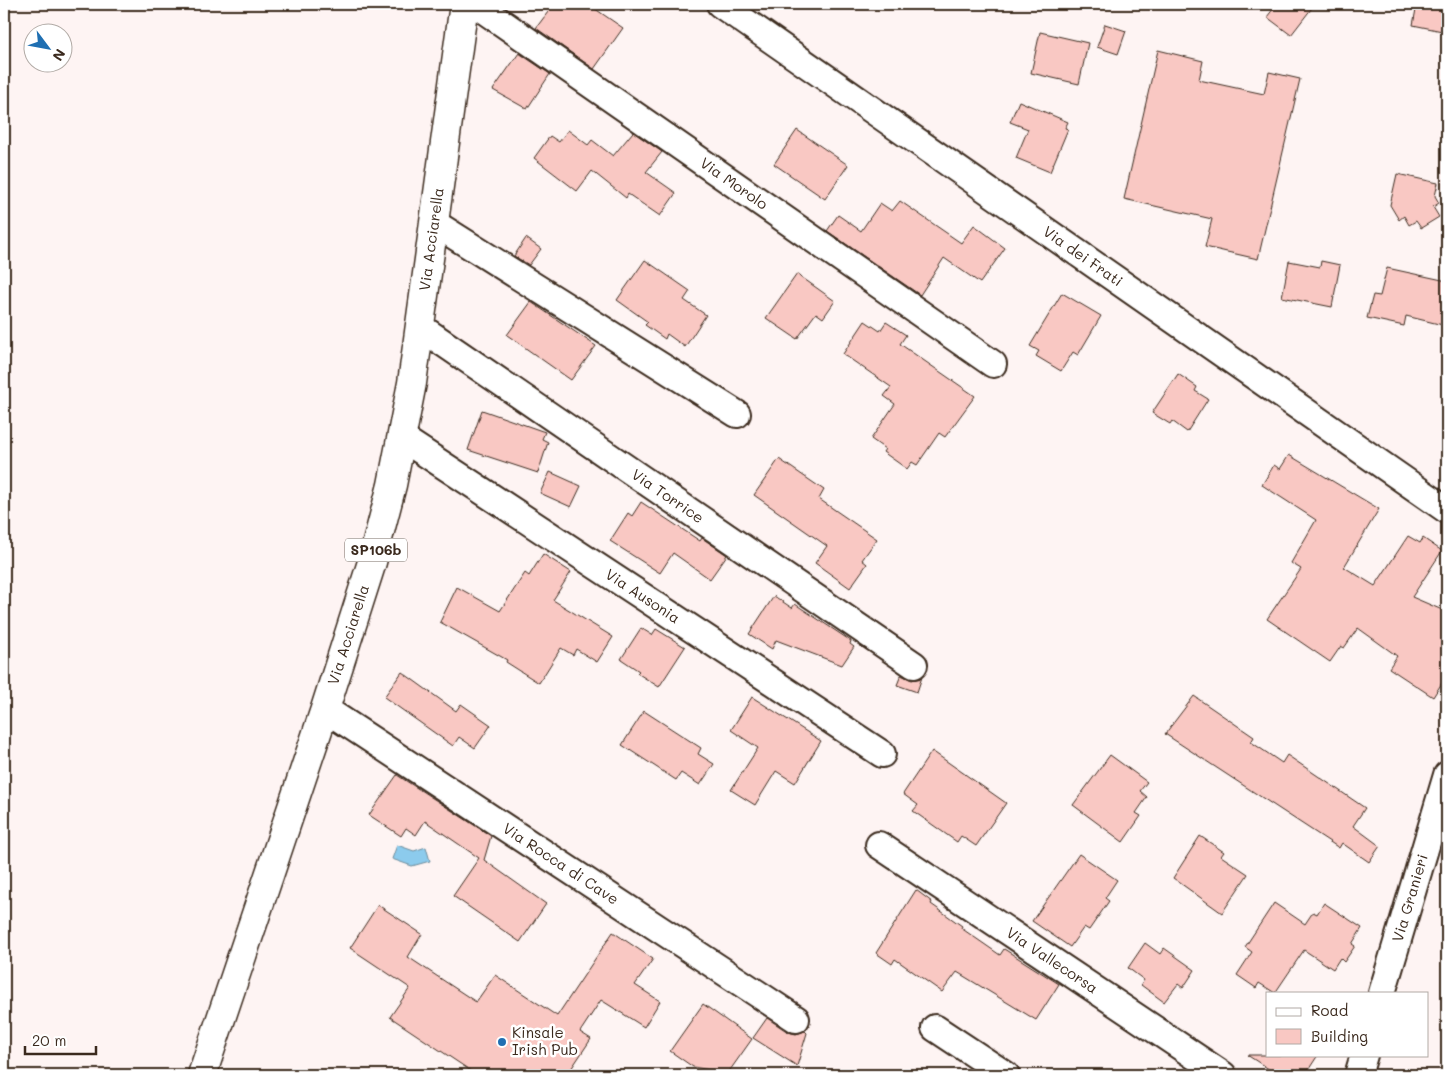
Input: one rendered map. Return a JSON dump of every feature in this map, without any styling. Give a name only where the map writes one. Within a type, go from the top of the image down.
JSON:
[{"type":"main road","name":"Via Acciarella","points":[[202,1075],[326,710],[376,547],[402,438],[420,327],[464,4]]},
{"type":"street","name":"Via Morolo","points":[[475,4],[993,364]]},
{"type":"street","name":"Via dei Frati","points":[[720,4],[1447,510]]},
{"type":"street","points":[[434,223],[737,414]]},
{"type":"street","name":"Via Torrice","points":[[420,327],[914,665]]},
{"type":"street","name":"Via Ausonia","points":[[402,438],[882,754]]},
{"type":"street","name":"Via Rocca di Cave","points":[[326,710],[796,1019]]},
{"type":"street","name":"Via Granieri","points":[[1382,992],[1447,775]]},
{"type":"street","name":"Via Vallecorsa","points":[[879,845],[1223,1075]]},
{"type":"street","points":[[935,1028],[1006,1075]]},
{"type":"street","points":[[1358,1075],[1364,1056]]},
{"type":"water","points":[[397,845],[414,851],[426,847],[430,861],[412,866],[392,859]]},
{"type":"building","points":[[554,4],[588,4],[623,28],[594,69],[536,28]]},
{"type":"building","points":[[1277,4],[1315,4],[1291,35],[1267,17]]},
{"type":"building","points":[[1417,4],[1447,4],[1447,32],[1413,25]]},
{"type":"building","points":[[1105,24],[1126,31],[1118,54],[1097,47]]},
{"type":"building","points":[[1040,32],[1088,43],[1079,84],[1031,73]]},
{"type":"building","points":[[1158,50],[1203,61],[1199,80],[1264,94],[1269,72],[1300,79],[1258,259],[1205,247],[1212,219],[1124,199]]},
{"type":"building","points":[[519,53],[550,74],[527,109],[493,90]]},
{"type":"building","points":[[1019,101],[1068,122],[1065,128],[1068,129],[1050,172],[1016,158],[1028,129],[1010,122]]},
{"type":"building","points":[[568,130],[588,145],[592,140],[613,156],[633,132],[662,152],[646,172],[676,193],[660,216],[628,194],[626,198],[592,171],[577,191],[534,158],[550,136],[559,142]]},
{"type":"building","points":[[797,130],[848,165],[825,199],[774,164]]},
{"type":"building","points":[[1397,174],[1438,183],[1435,196],[1439,203],[1433,207],[1439,217],[1421,228],[1416,221],[1409,225],[1404,216],[1399,220],[1390,205]]},
{"type":"building","points":[[900,201],[961,243],[974,225],[1005,248],[980,283],[944,258],[920,295],[827,231],[838,215],[861,231],[880,203],[892,211]]},
{"type":"building","points":[[526,238],[541,249],[529,265],[514,256]]},
{"type":"building","points":[[645,260],[690,291],[684,300],[706,315],[685,347],[667,334],[665,339],[645,325],[648,322],[617,300]]},
{"type":"building","points":[[1289,261],[1320,267],[1321,261],[1340,265],[1332,307],[1282,297]]},
{"type":"building","points":[[1387,268],[1447,281],[1447,326],[1406,316],[1404,326],[1367,318],[1373,295],[1380,296]]},
{"type":"building","points":[[797,274],[835,301],[823,318],[816,313],[797,339],[766,318]]},
{"type":"building","points":[[1062,293],[1101,316],[1078,355],[1073,352],[1061,371],[1036,356],[1039,351],[1030,346]]},
{"type":"building","points":[[531,302],[596,346],[571,380],[507,335]]},
{"type":"building","points":[[865,321],[880,331],[886,322],[906,335],[900,344],[975,396],[945,437],[939,433],[917,465],[912,462],[907,469],[883,452],[885,449],[871,439],[895,404],[884,396],[891,387],[843,354]]},
{"type":"building","points":[[1178,374],[1197,387],[1195,391],[1208,399],[1187,432],[1172,421],[1170,424],[1152,413]]},
{"type":"building","points":[[482,410],[545,432],[542,439],[548,442],[538,473],[468,450]]},
{"type":"building","points":[[1289,455],[1379,509],[1344,567],[1375,586],[1408,536],[1420,543],[1423,538],[1442,551],[1412,597],[1447,612],[1447,675],[1433,697],[1389,668],[1397,656],[1358,628],[1344,648],[1341,646],[1330,662],[1267,619],[1301,569],[1291,563],[1316,520],[1262,485],[1274,465],[1280,469]]},
{"type":"building","points":[[779,459],[824,490],[819,499],[877,539],[862,560],[867,564],[850,588],[815,563],[827,546],[754,495]]},
{"type":"building","points":[[550,472],[581,486],[571,507],[540,493]]},
{"type":"building","points":[[641,502],[700,541],[702,538],[727,555],[710,579],[673,553],[660,573],[610,541],[628,513],[632,516]]},
{"type":"building","points":[[543,554],[571,572],[553,600],[613,637],[597,662],[576,649],[573,655],[561,648],[539,683],[506,662],[507,660],[440,622],[457,587],[500,611],[525,573],[529,576]]},
{"type":"building","points":[[774,596],[792,608],[795,604],[851,641],[850,644],[854,647],[842,665],[776,640],[772,649],[749,634]]},
{"type":"building","points":[[641,628],[652,635],[656,629],[685,647],[659,687],[637,673],[639,671],[621,659]]},
{"type":"building","points":[[402,672],[456,711],[461,704],[491,725],[475,748],[459,737],[453,746],[384,697]]},
{"type":"building","points":[[901,675],[912,680],[922,677],[917,692],[897,685]]},
{"type":"building","points":[[1194,696],[1254,737],[1251,742],[1282,763],[1287,755],[1365,808],[1353,826],[1380,846],[1369,862],[1342,843],[1339,848],[1165,734]]},
{"type":"building","points":[[752,697],[821,741],[795,783],[776,771],[755,805],[731,790],[758,748],[731,730]]},
{"type":"building","points":[[644,711],[701,748],[698,754],[714,764],[700,785],[681,773],[676,780],[622,745]]},
{"type":"building","points":[[932,751],[1006,803],[976,846],[961,836],[957,842],[913,811],[918,805],[903,794]]},
{"type":"building","points":[[1110,755],[1147,782],[1140,791],[1147,797],[1136,813],[1141,816],[1123,842],[1073,805]]},
{"type":"building","points":[[397,775],[491,836],[484,860],[546,904],[520,942],[453,896],[479,858],[425,821],[416,835],[406,828],[401,836],[369,815]]},
{"type":"building","points":[[1200,836],[1224,852],[1221,856],[1248,874],[1222,913],[1173,878]]},
{"type":"building","points":[[1079,854],[1117,880],[1105,898],[1109,901],[1089,930],[1084,927],[1070,947],[1032,921]]},
{"type":"building","points":[[916,890],[932,902],[931,904],[962,926],[961,928],[1000,955],[1004,949],[1059,984],[1036,1020],[957,972],[942,992],[895,959],[892,964],[876,953]]},
{"type":"building","points":[[1274,903],[1305,924],[1313,912],[1317,914],[1324,903],[1362,928],[1352,944],[1355,946],[1344,962],[1340,958],[1333,969],[1304,950],[1276,992],[1259,983],[1256,988],[1237,975],[1252,952],[1245,947]]},
{"type":"building","points":[[378,905],[422,934],[408,957],[476,1002],[495,975],[557,1016],[613,932],[653,959],[635,985],[660,1001],[644,1027],[601,1000],[580,1032],[591,1039],[567,1075],[477,1075],[390,1017],[410,988],[350,948]]},
{"type":"building","points":[[1145,943],[1160,954],[1164,948],[1195,970],[1183,988],[1178,984],[1164,1002],[1141,985],[1144,980],[1128,968]]},
{"type":"building","points":[[703,1004],[752,1039],[728,1073],[693,1067],[670,1051]]},
{"type":"building","points":[[767,1018],[788,1032],[796,1034],[805,1031],[807,1033],[797,1066],[753,1038]]},
{"type":"building","points":[[1247,1055],[1317,1056],[1305,1075],[1278,1075]]},
{"type":"place","name":"Kinsale Irish Pub","points":[[502,1042]]}]
